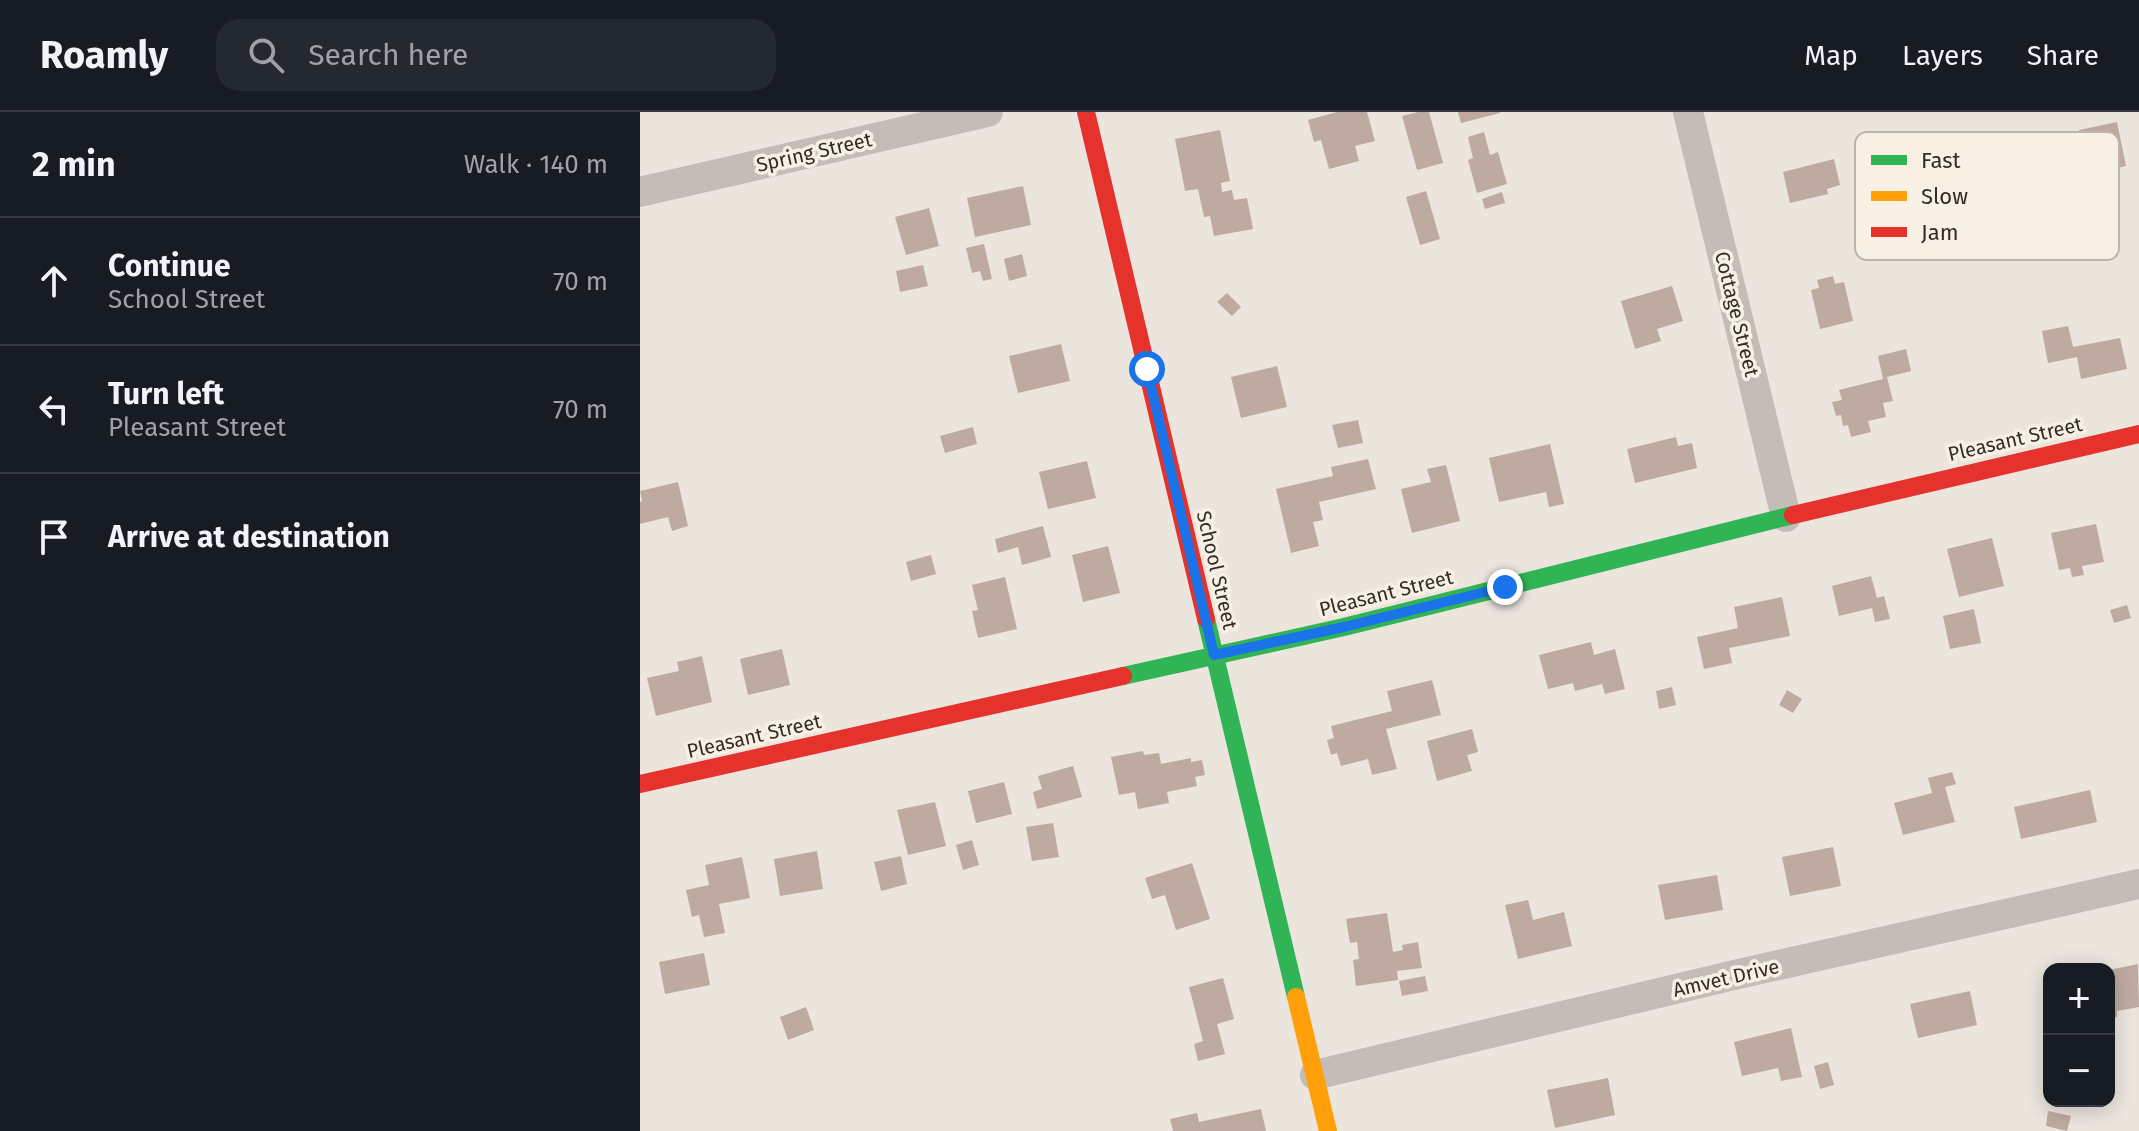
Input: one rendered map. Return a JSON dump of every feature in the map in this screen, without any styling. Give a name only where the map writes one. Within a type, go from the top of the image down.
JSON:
[{"type":"street","name":"Spring Street","points":[[640,192],[988,112]]},
{"type":"street","name":"School Street","points":[[1086,112],[1328,1131]]},
{"type":"street","name":"Cottage Street","points":[[1688,112],[1786,517]]},
{"type":"street","name":"Pleasant Street","points":[[640,784],[1344,627],[1786,517],[2139,434]]},
{"type":"street","name":"Amvet Drive","points":[[1315,1075],[1734,975],[2139,884]]},
{"type":"building","points":[[1337,112],[1367,112],[1375,141],[1355,146],[1359,161],[1329,169],[1321,140],[1314,142],[1308,120]]},
{"type":"building","points":[[1429,112],[1443,163],[1417,170],[1402,116]]},
{"type":"building","points":[[1458,112],[1500,112],[1500,113],[1461,123]]},
{"type":"building","points":[[2117,122],[2126,166],[2119,167],[2119,132],[2079,130]]},
{"type":"building","points":[[1220,130],[1230,181],[1221,183],[1222,192],[1232,190],[1234,200],[1247,198],[1253,229],[1214,236],[1210,216],[1204,217],[1198,189],[1185,191],[1175,139]]},
{"type":"building","points":[[1484,132],[1490,155],[1498,152],[1507,184],[1477,193],[1468,160],[1473,158],[1468,137]]},
{"type":"building","points":[[1834,159],[1840,185],[1827,189],[1828,194],[1790,203],[1783,172]]},
{"type":"building","points":[[1023,186],[1031,225],[975,237],[967,198]]},
{"type":"building","points":[[1426,191],[1440,239],[1420,245],[1406,197]]},
{"type":"building","points":[[1502,192],[1505,203],[1485,209],[1482,199]]},
{"type":"building","points":[[929,208],[939,246],[906,255],[895,217]]},
{"type":"building","points":[[984,244],[992,279],[983,281],[980,271],[972,273],[966,248]]},
{"type":"building","points":[[1022,254],[1027,276],[1009,281],[1004,259]]},
{"type":"building","points":[[923,265],[928,286],[900,292],[896,271]]},
{"type":"building","points":[[1833,276],[1835,284],[1844,282],[1853,321],[1820,329],[1811,290],[1819,288],[1817,280]]},
{"type":"building","points":[[1672,286],[1683,321],[1657,329],[1661,341],[1635,349],[1621,301]]},
{"type":"building","points":[[1227,293],[1241,307],[1232,316],[1217,302]]},
{"type":"building","points":[[2068,326],[2073,347],[2120,338],[2127,369],[2081,379],[2077,357],[2048,363],[2042,331]]},
{"type":"building","points":[[1061,344],[1070,381],[1018,393],[1009,356]]},
{"type":"building","points":[[1906,349],[1911,371],[1887,377],[1893,401],[1883,403],[1886,417],[1868,421],[1871,432],[1851,437],[1848,425],[1843,426],[1841,415],[1836,416],[1832,402],[1842,400],[1839,390],[1883,379],[1878,356]]},
{"type":"building","points":[[1277,366],[1287,407],[1241,418],[1231,377]]},
{"type":"building","points":[[1358,420],[1363,443],[1338,448],[1332,425]]},
{"type":"building","points":[[973,427],[977,444],[945,453],[940,436]]},
{"type":"building","points":[[1676,437],[1678,446],[1692,443],[1697,468],[1635,483],[1627,449]]},
{"type":"building","points":[[1550,444],[1564,504],[1549,507],[1546,492],[1499,502],[1489,458]]},
{"type":"building","points":[[1368,459],[1376,489],[1319,502],[1323,520],[1313,522],[1319,546],[1291,553],[1276,489],[1333,476],[1331,467]]},
{"type":"building","points":[[1087,461],[1096,498],[1048,509],[1039,472]]},
{"type":"building","points":[[1446,465],[1460,521],[1412,533],[1401,489],[1431,482],[1427,469]]},
{"type":"building","points":[[678,482],[688,526],[672,531],[668,517],[640,524],[640,491]]},
{"type":"building","points":[[2096,524],[2104,562],[2082,566],[2084,575],[2072,577],[2070,568],[2059,570],[2051,533]]},
{"type":"building","points":[[1043,526],[1051,557],[1022,565],[1018,547],[998,553],[995,539]]},
{"type":"building","points":[[1992,538],[2004,586],[1959,597],[1947,549]]},
{"type":"building","points":[[1108,546],[1120,593],[1083,602],[1072,555]]},
{"type":"building","points":[[931,555],[936,574],[911,581],[906,562]]},
{"type":"building","points":[[1871,576],[1877,598],[1884,596],[1890,619],[1875,622],[1872,608],[1839,616],[1832,586]]},
{"type":"building","points":[[1005,577],[1017,629],[978,638],[972,611],[978,610],[972,585]]},
{"type":"building","points":[[1782,597],[1790,636],[1729,648],[1732,663],[1704,669],[1697,637],[1738,628],[1734,607]]},
{"type":"building","points":[[2127,605],[2131,618],[2114,623],[2110,610]]},
{"type":"building","points":[[1974,609],[1981,643],[1950,649],[1943,616]]},
{"type":"building","points":[[1591,642],[1594,655],[1615,649],[1625,689],[1605,694],[1602,684],[1575,691],[1573,683],[1548,689],[1539,655]]},
{"type":"building","points":[[782,649],[790,685],[748,695],[740,659]]},
{"type":"building","points":[[702,656],[712,702],[656,716],[647,678],[679,671],[677,662]]},
{"type":"building","points":[[1432,680],[1441,715],[1386,729],[1397,769],[1372,775],[1368,759],[1341,766],[1337,753],[1331,755],[1327,740],[1334,738],[1331,726],[1392,711],[1387,691]]},
{"type":"building","points":[[1672,687],[1676,705],[1659,709],[1656,691]]},
{"type":"building","points":[[1787,690],[1802,699],[1793,713],[1779,705]]},
{"type":"building","points":[[1472,729],[1478,752],[1467,755],[1472,771],[1437,781],[1427,741]]},
{"type":"building","points":[[1143,751],[1144,755],[1159,753],[1161,764],[1191,758],[1191,762],[1202,760],[1205,775],[1195,777],[1197,786],[1167,792],[1169,803],[1138,809],[1135,792],[1119,795],[1111,757]]},
{"type":"building","points":[[1073,766],[1082,797],[1037,809],[1033,792],[1042,789],[1038,776]]},
{"type":"building","points":[[1952,772],[1956,784],[1945,787],[1955,822],[1903,835],[1894,803],[1932,793],[1928,778]]},
{"type":"building","points":[[1004,782],[1012,814],[976,823],[968,791]]},
{"type":"building","points":[[2090,790],[2097,822],[2021,839],[2014,807]]},
{"type":"building","points":[[935,802],[946,846],[908,855],[897,810]]},
{"type":"building","points":[[1053,823],[1059,857],[1032,861],[1026,827]]},
{"type":"building","points":[[972,840],[979,865],[963,870],[956,845]]},
{"type":"building","points":[[1833,847],[1841,886],[1790,896],[1782,857]]},
{"type":"building","points":[[817,851],[823,889],[780,896],[774,859]]},
{"type":"building","points":[[901,856],[907,884],[881,891],[874,862]]},
{"type":"building","points":[[742,857],[750,898],[719,904],[725,933],[704,937],[699,915],[692,917],[686,890],[709,885],[705,865]]},
{"type":"building","points":[[1192,863],[1210,919],[1176,930],[1165,895],[1152,899],[1145,878]]},
{"type":"building","points":[[1717,875],[1723,910],[1665,920],[1658,885]]},
{"type":"building","points":[[1528,900],[1533,920],[1564,912],[1572,946],[1518,959],[1505,905]]},
{"type":"building","points":[[1387,913],[1393,952],[1403,950],[1402,945],[1418,942],[1422,968],[1397,971],[1398,980],[1356,986],[1353,960],[1359,959],[1357,942],[1350,943],[1346,919]]},
{"type":"building","points":[[704,953],[710,985],[665,994],[659,962]]},
{"type":"building","points":[[2138,964],[2139,1007],[2117,1011],[2115,1018],[2115,969]]},
{"type":"building","points":[[1425,976],[1428,991],[1402,996],[1399,981]]},
{"type":"building","points":[[1223,978],[1234,1019],[1217,1024],[1225,1054],[1198,1061],[1194,1044],[1203,1041],[1189,987]]},
{"type":"building","points":[[1970,991],[1977,1025],[1918,1038],[1910,1004]]},
{"type":"building","points":[[806,1007],[814,1030],[788,1040],[780,1017]]},
{"type":"building","points":[[1791,1028],[1802,1077],[1781,1081],[1778,1068],[1742,1076],[1734,1042]]},
{"type":"building","points":[[1828,1062],[1834,1085],[1820,1089],[1814,1066]]},
{"type":"building","points":[[1608,1078],[1615,1115],[1555,1128],[1547,1090]]},
{"type":"building","points":[[1261,1109],[1266,1131],[1173,1131],[1170,1119],[1197,1113],[1199,1122]]},
{"type":"building","points":[[2048,1111],[2071,1116],[2067,1131],[2046,1126]]},
{"type":"traffic: fast","points":[[1123,676],[1344,627],[1793,515]]},
{"type":"traffic: fast","points":[[1206,619],[1296,997]]},
{"type":"traffic: slow","points":[[1296,997],[1328,1131]]},
{"type":"traffic: jam","points":[[1086,112],[1206,619]]},
{"type":"traffic: jam","points":[[1793,515],[2139,434]]},
{"type":"traffic: jam","points":[[640,784],[1123,676]]},
{"type":"route","points":[[1147,369],[1214,655],[1505,587]]}]
